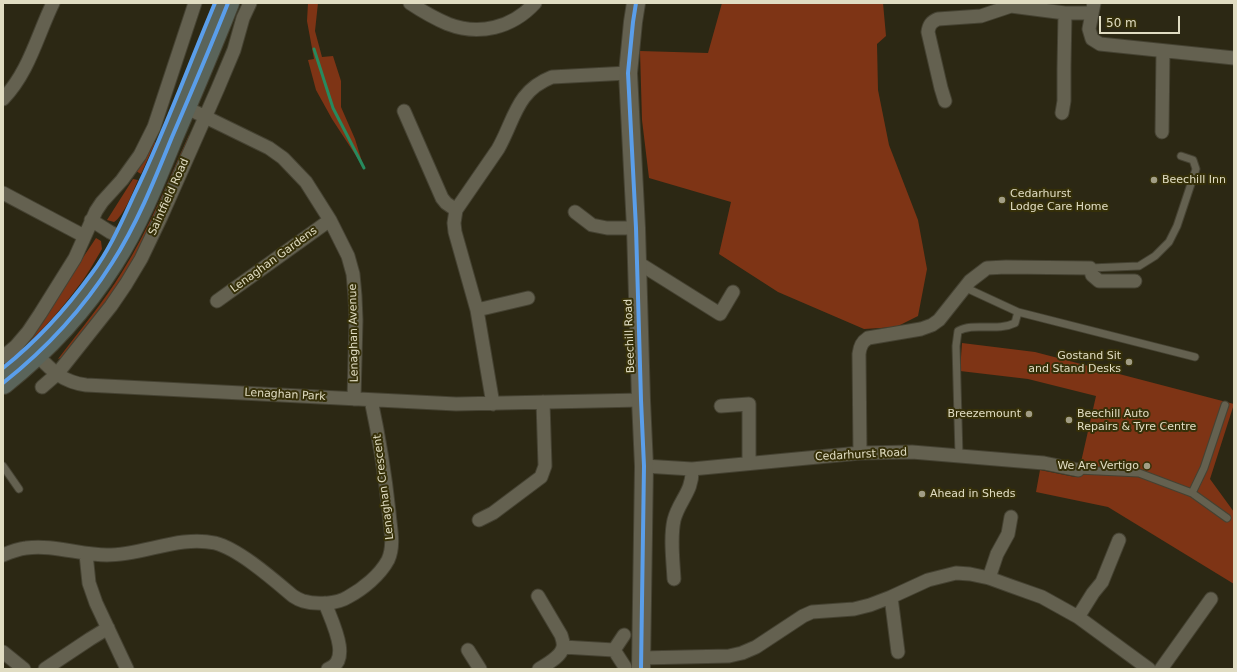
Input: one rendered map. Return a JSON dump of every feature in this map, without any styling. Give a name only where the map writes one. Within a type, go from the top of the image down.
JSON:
[{"type":"highway","name":"Saintfield Road","points":[[3,383],[37,355],[57,335],[95,289],[113,262],[126,240],[159,169],[228,3]]},
{"type":"street","points":[[3,99],[13,89],[29,61],[53,3]]},
{"type":"street","points":[[3,357],[16,346],[28,332],[75,258],[91,220],[102,202],[131,169],[148,140],[195,3]]},
{"type":"street","name":"Saintfield Road","points":[[42,387],[57,374],[126,284],[141,259],[234,50],[243,18],[250,3]]},
{"type":"street","points":[[410,3],[430,16],[449,25],[480,30],[507,24],[519,18],[535,3]]},
{"type":"street","name":"Beechill Road","points":[[636,3],[628,74],[636,228],[644,466],[636,665]]},
{"type":"street","points":[[945,101],[940,88],[928,32],[929,25],[938,19],[980,16],[1011,6],[1065,13],[1093,8],[1089,29],[1092,39],[1100,44],[1234,58]]},
{"type":"street","points":[[1062,113],[1064,101],[1065,13]]},
{"type":"street","points":[[1162,132],[1163,51]]},
{"type":"street","points":[[493,404],[477,310],[455,232],[454,224],[456,210],[498,149],[519,104],[533,87],[552,77],[628,74]]},
{"type":"street","name":"Lenaghan Avenue","points":[[185,107],[269,148],[283,158],[306,182],[330,220],[348,256],[353,274],[356,296],[354,399]]},
{"type":"street","points":[[404,111],[442,198],[456,210]]},
{"type":"street","points":[[4,197],[84,236]]},
{"type":"street","points":[[575,212],[592,225],[607,228],[636,228]]},
{"type":"street","points":[[91,220],[126,240]]},
{"type":"street","name":"Lenaghan Gardens","points":[[217,301],[330,220]]},
{"type":"street","points":[[637,262],[720,314],[733,292]]},
{"type":"street","points":[[860,452],[859,361],[860,347],[868,338],[922,329],[932,325],[940,320],[970,281],[987,268],[1090,268],[1092,275],[1099,281],[1134,281]]},
{"type":"street","points":[[477,310],[528,298]]},
{"type":"street","name":"Lenaghan Park","points":[[37,355],[57,374],[69,382],[86,385],[456,404],[641,400]]},
{"type":"street","name":"Lenaghan Crescent","points":[[3,555],[25,548],[37,547],[86,554],[107,555],[121,554],[174,544],[205,542],[217,544],[243,557],[293,596],[302,601],[325,603],[345,599],[356,593],[381,570],[388,560],[391,549],[387,490],[371,400]]},
{"type":"street","points":[[479,520],[493,513],[541,477],[544,466],[543,402]]},
{"type":"street","points":[[721,406],[749,404],[750,463]]},
{"type":"street","name":"Cedarhurst Road","points":[[644,466],[692,468],[860,452],[912,452],[1044,463],[1078,470]]},
{"type":"street","points":[[674,578],[672,537],[674,522],[676,512],[688,493],[692,480],[692,468]]},
{"type":"street","points":[[989,578],[997,554],[1008,534],[1011,517]]},
{"type":"street","points":[[1078,617],[1093,593],[1102,582],[1119,540]]},
{"type":"street","points":[[86,554],[89,582],[96,603],[127,669]]},
{"type":"street","points":[[564,647],[614,650],[636,665],[729,656],[742,653],[756,647],[803,616],[812,612],[854,609],[870,606],[891,598],[928,580],[956,573],[989,578],[1042,597],[1078,617],[1149,669]]},
{"type":"street","points":[[538,596],[561,634],[564,647],[555,659],[539,669]]},
{"type":"street","points":[[891,598],[898,652]]},
{"type":"street","points":[[1161,669],[1211,599]]},
{"type":"street","points":[[325,603],[340,646],[340,655],[337,663],[333,668],[328,669]]},
{"type":"street","points":[[45,669],[108,628]]},
{"type":"street","points":[[614,650],[624,635]]},
{"type":"street","points":[[468,650],[480,669]]},
{"type":"street","points":[[3,652],[24,669]]},
{"type":"lane","points":[[1090,268],[1139,266],[1155,256],[1169,242],[1178,226],[1196,169],[1193,160],[1181,156]]},
{"type":"lane","points":[[964,288],[1018,312],[1195,357]]},
{"type":"lane","points":[[959,456],[956,346],[958,332],[965,328],[1008,326],[1015,322],[1018,312]]},
{"type":"lane","points":[[1192,492],[1204,468],[1225,405]]},
{"type":"lane","points":[[3,466],[19,489]]},
{"type":"lane","points":[[1078,470],[1139,473],[1192,492],[1227,518]]},
{"type":"shaded area","points":[[308,3],[318,3],[315,31],[322,57],[333,56],[341,81],[341,107],[355,139],[364,168],[332,119],[316,90],[308,60],[314,59],[307,21]]},
{"type":"shaded area","points":[[722,3],[883,3],[886,36],[877,44],[878,90],[889,145],[918,220],[927,269],[918,316],[896,327],[864,329],[778,292],[719,254],[731,202],[649,178],[642,120],[640,51],[708,53]]},
{"type":"shaded area","points":[[189,135],[190,138],[156,217],[124,279],[63,357],[58,359],[107,295],[132,256],[158,205]]},
{"type":"shaded area","points":[[155,140],[155,143],[141,174],[136,171]]},
{"type":"shaded area","points":[[133,179],[138,180],[128,203],[118,219],[114,222],[107,220]]},
{"type":"shaded area","points":[[96,238],[101,241],[102,249],[84,279],[53,317],[9,361],[8,360],[32,334]]},
{"type":"shaded area","name":"We Are Vertigo","points":[[962,343],[1035,352],[1234,404],[1210,479],[1234,512],[1234,584],[1108,507],[1036,492],[1040,470],[1075,477],[1081,462],[1096,396],[1028,379],[960,371]]},
{"type":"waterway","points":[[314,49],[333,108],[364,168]]},
{"type":"cycle path","points":[[3,368],[28,347],[61,312],[82,286],[110,245],[146,170],[215,3]]},
{"type":"cycle path","points":[[3,383],[19,370],[63,328],[101,280],[130,233],[152,185],[228,3]]},
{"type":"cycle path","points":[[636,3],[628,73],[636,228],[644,466],[641,669]]},
{"type":"place","name":"Beechill Inn","points":[[1154,180]]},
{"type":"place","name":"Cedarhurst Lodge Care Home","points":[[1002,200]]},
{"type":"place","name":"Gostand Sit and Stand Desks","points":[[1129,362]]},
{"type":"place","name":"Breezemount","points":[[1029,414]]},
{"type":"place","name":"Beechill Auto Repairs & Tyre Centre","points":[[1069,420]]},
{"type":"place","name":"We Are Vertigo","points":[[1147,466]]},
{"type":"place","name":"Ahead in Sheds","points":[[922,494]]}]
